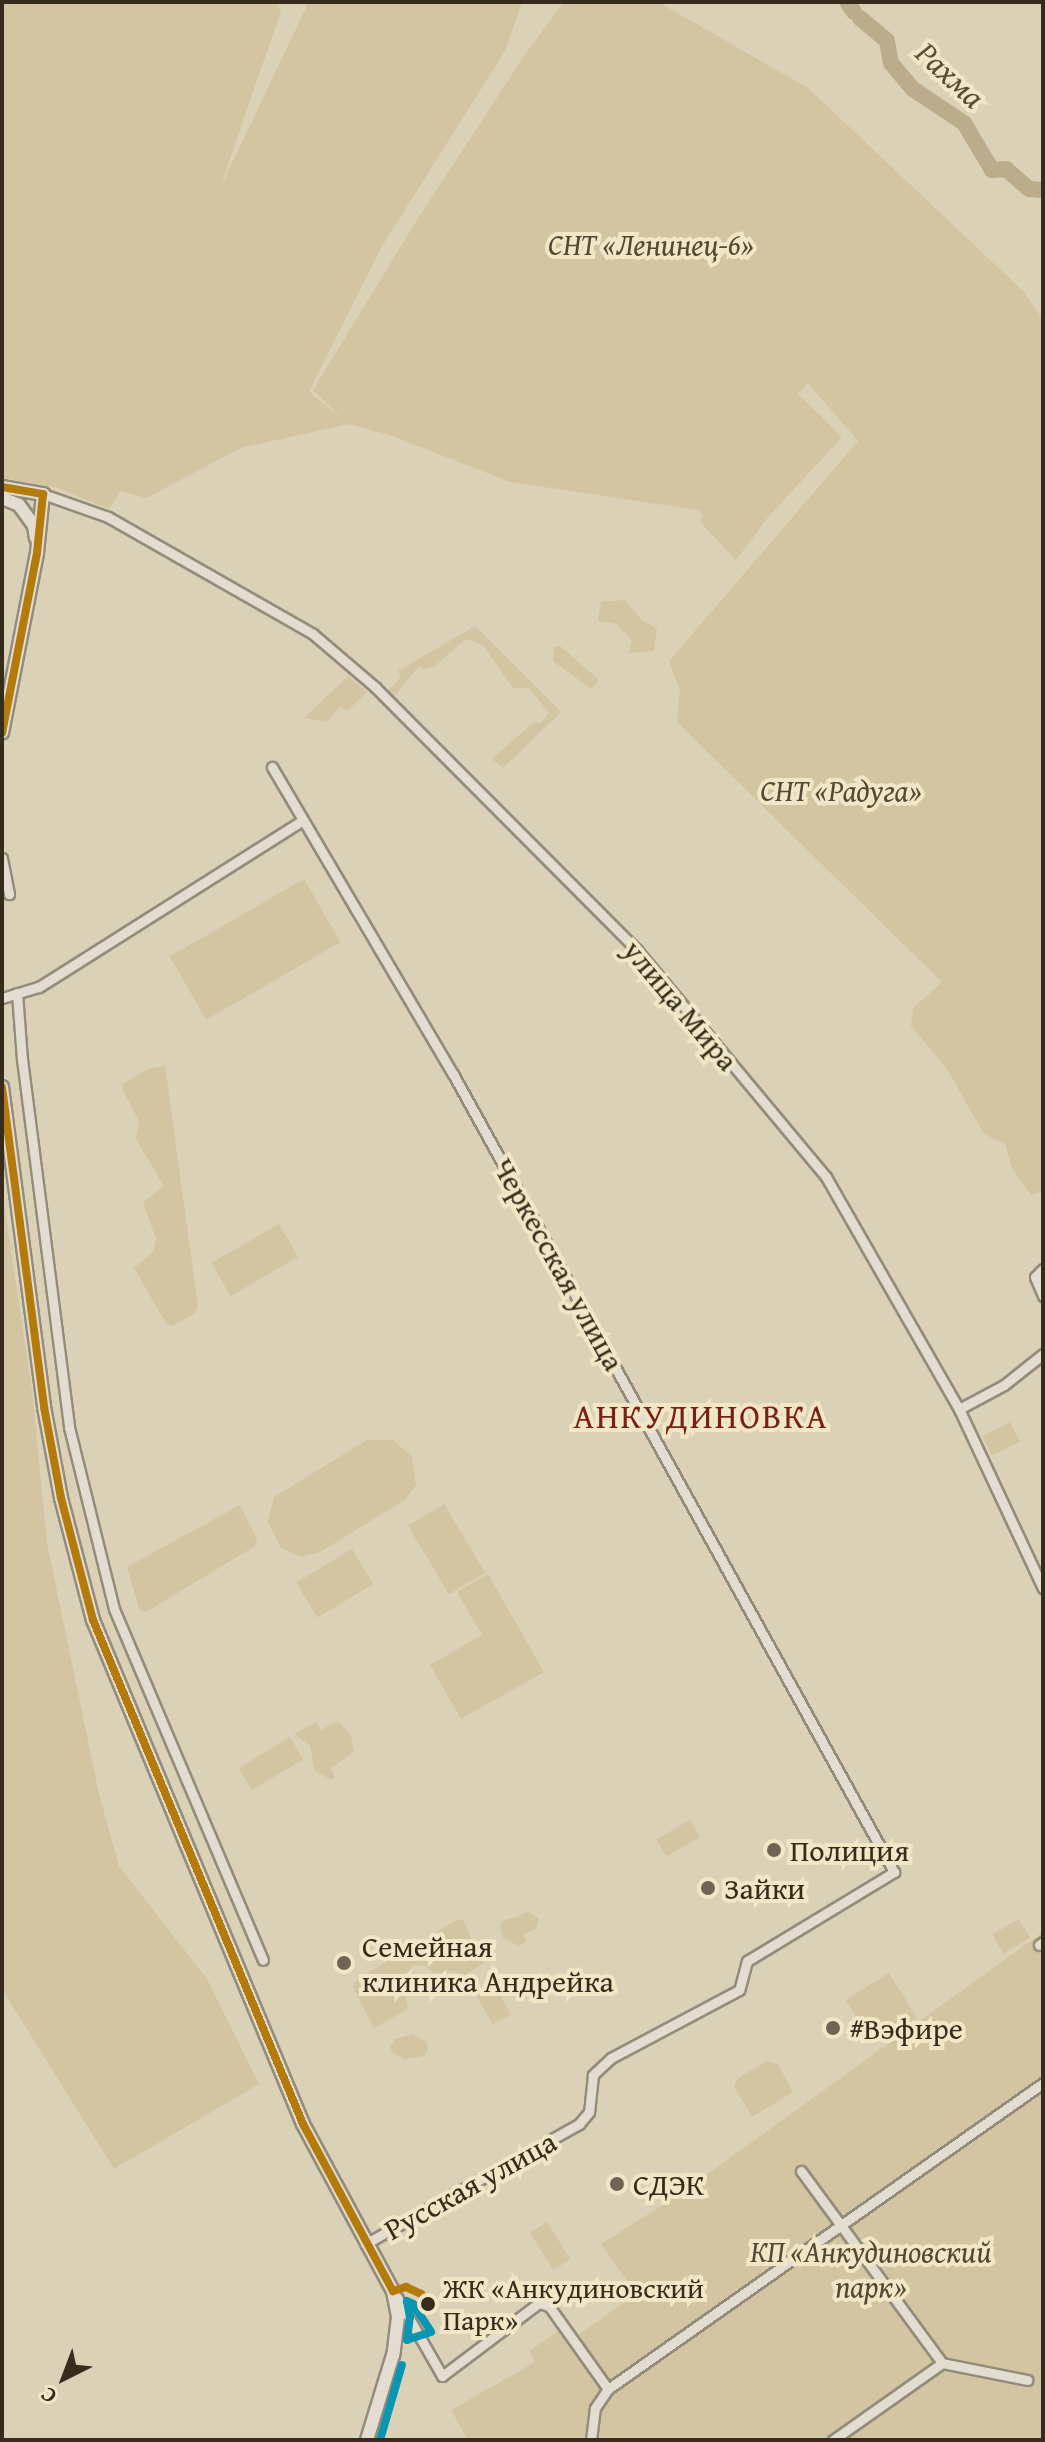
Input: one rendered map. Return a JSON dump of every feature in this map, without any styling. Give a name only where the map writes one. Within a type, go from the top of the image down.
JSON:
[{"type":"street","points":[[2,487],[43,494],[37,553],[2,733]]},
{"type":"street","name":"улица Мира","points":[[43,494],[124,525],[313,634],[375,687],[480,797],[609,921],[777,1114],[826,1177],[959,1409],[1043,1588]]},
{"type":"street","points":[[2,498],[19,505],[34,526],[37,553]]},
{"type":"street","name":"Черкесская улица","points":[[272,767],[453,1074],[894,1872],[747,1961],[739,1990],[728,1996]]},
{"type":"street","points":[[2,998],[39,987],[302,821]]},
{"type":"street","points":[[2,858],[9,894]]},
{"type":"street","points":[[17,993],[22,1059],[69,1427],[114,1609],[263,1960]]},
{"type":"street","name":"Русская улица","points":[[2,1087],[44,1407],[61,1498],[93,1620],[303,2124],[365,2244],[579,2124],[589,2112],[593,2075],[611,2058],[728,1996]]},
{"type":"street","points":[[1043,1269],[1035,1277],[1043,1296]]},
{"type":"street","points":[[959,1409],[1004,1385],[1043,1354]]},
{"type":"street","points":[[591,2440],[595,2408],[608,2389],[1043,2083]]},
{"type":"street","points":[[801,2171],[942,2363],[1027,2380]]},
{"type":"street","points":[[365,2244],[442,2376],[539,2303],[549,2306],[608,2389]]},
{"type":"street","points":[[367,2440],[393,2355],[398,2317],[393,2291]]},
{"type":"street","points":[[833,2440],[942,2363]]},
{"type":"green space","points":[[2,2],[277,2],[281,11],[220,188],[307,6],[305,2],[522,2],[505,51],[382,246],[309,391],[345,422],[313,390],[417,220],[526,53],[564,2],[658,2],[808,88],[1023,291],[1043,319],[1043,1192],[1031,1195],[1012,1168],[1005,1144],[984,1134],[947,1069],[911,1026],[913,1008],[942,982],[677,722],[680,691],[669,661],[858,441],[808,383],[798,394],[842,437],[769,516],[736,560],[700,522],[703,515],[698,510],[510,482],[390,435],[349,424],[241,448],[146,498],[121,491],[109,509],[55,487],[2,478]]},
{"type":"green space","points":[[625,600],[642,620],[657,629],[654,651],[629,653],[632,640],[616,624],[598,621],[601,602]]},
{"type":"green space","points":[[475,626],[561,712],[503,768],[492,759],[534,722],[541,723],[549,713],[529,688],[513,688],[483,645],[466,639],[434,667],[424,669],[419,666],[393,698],[386,693],[401,677],[398,671]]},
{"type":"green space","points":[[560,646],[599,680],[591,689],[553,661],[554,647]]},
{"type":"green space","points":[[348,676],[367,692],[347,711],[340,707],[326,722],[304,718]]},
{"type":"green space","points":[[304,879],[340,942],[206,1020],[170,957]]},
{"type":"green space","points":[[165,1066],[198,1307],[195,1313],[172,1326],[166,1323],[134,1268],[153,1252],[156,1239],[143,1202],[164,1186],[136,1139],[139,1121],[122,1089],[124,1083],[148,1069]]},
{"type":"green space","points":[[2,1190],[32,1391],[47,1543],[99,1794],[119,1866],[207,1979],[259,2084],[114,2169],[2,1989]]},
{"type":"green space","points":[[279,1224],[298,1257],[230,1296],[211,1263]]},
{"type":"green space","points":[[1010,1422],[1020,1442],[992,1456],[982,1436]]},
{"type":"green space","points":[[367,1440],[393,1440],[412,1457],[416,1485],[405,1500],[320,1552],[301,1557],[281,1548],[268,1522],[274,1497]]},
{"type":"green space","points":[[444,1504],[485,1573],[449,1594],[408,1526]]},
{"type":"green space","points":[[240,1505],[257,1539],[255,1546],[146,1612],[140,1611],[127,1567]]},
{"type":"green space","points":[[352,1549],[373,1584],[317,1618],[296,1582]]},
{"type":"green space","points":[[488,1574],[544,1672],[461,1719],[430,1665],[482,1635],[457,1592]]},
{"type":"green space","points":[[338,1721],[351,1736],[354,1752],[331,1768],[335,1778],[332,1780],[315,1771],[310,1746],[294,1734],[316,1722],[321,1730]]},
{"type":"green space","points":[[290,1737],[303,1759],[252,1790],[239,1768]]},
{"type":"green space","points":[[690,1820],[700,1837],[666,1857],[656,1840]]},
{"type":"green space","points":[[529,1912],[539,1919],[536,1928],[523,1935],[527,1941],[519,1946],[503,1938],[500,1925],[504,1921]]},
{"type":"green space","points":[[459,1919],[464,1921],[474,1946],[480,1949],[485,1959],[483,1964],[461,1977],[455,1971],[433,1973],[426,1966],[412,1965],[405,1993],[408,2009],[374,2028],[353,1987],[357,1979]]},
{"type":"green space","points":[[1019,1919],[1030,1938],[1003,1954],[992,1934]]},
{"type":"green space","name":"КП «Анкудиновский парк»","points":[[1043,1932],[1043,2440],[468,2440],[451,2410],[535,2362],[529,2351],[569,2324],[577,2336],[636,2294],[601,2244],[680,2194]]},
{"type":"green space","points":[[889,1973],[917,2018],[874,2045],[846,2000]]},
{"type":"green space","points":[[493,1982],[511,2014],[493,2025],[475,1992]]},
{"type":"green space","points":[[413,2034],[427,2042],[428,2051],[424,2056],[404,2059],[392,2052],[390,2046],[395,2039]]},
{"type":"green space","points":[[767,2061],[778,2064],[793,2092],[752,2117],[734,2086],[738,2078]]},
{"type":"green space","points":[[547,2222],[570,2259],[553,2270],[530,2233]]},
{"type":"waterway","name":"Рахма","points":[[847,2],[854,12]]},
{"type":"waterway","name":"Рахма","points":[[860,18],[887,41],[891,63],[913,89],[964,123],[992,170],[1006,169],[1029,189],[1043,190]]},
{"type":"transit line","points":[[2,487],[43,494],[37,553],[2,733]]},
{"type":"transit line","points":[[2,1087],[44,1407],[61,1498],[93,1620],[303,2124],[393,2291],[406,2287],[421,2294],[428,2304]]},
{"type":"transit line","points":[[407,2301],[413,2304],[431,2332],[407,2340],[410,2317],[407,2301]]},
{"type":"transit line","points":[[380,2440],[402,2365]]},
{"type":"place","name":"Полиция","points":[[774,1850]]},
{"type":"place","name":"Зайки","points":[[708,1888]]},
{"type":"place","name":"Семейная клиника Андрейка","points":[[344,1963]]},
{"type":"place","name":"#Вэфире","points":[[833,2028]]},
{"type":"place","name":"СДЭК","points":[[617,2184]]},
{"type":"place","name":"ЖК «Анкудиновский Парк»","points":[[428,2304]]},
{"type":"district","name":"АНКУДИНОВКА","points":[[701,1416]]},
{"type":"park label","name":"СНТ «Ленинец-6»","points":[[651,244]]},
{"type":"park label","name":"СНТ «Радуга»","points":[[841,790]]}]
